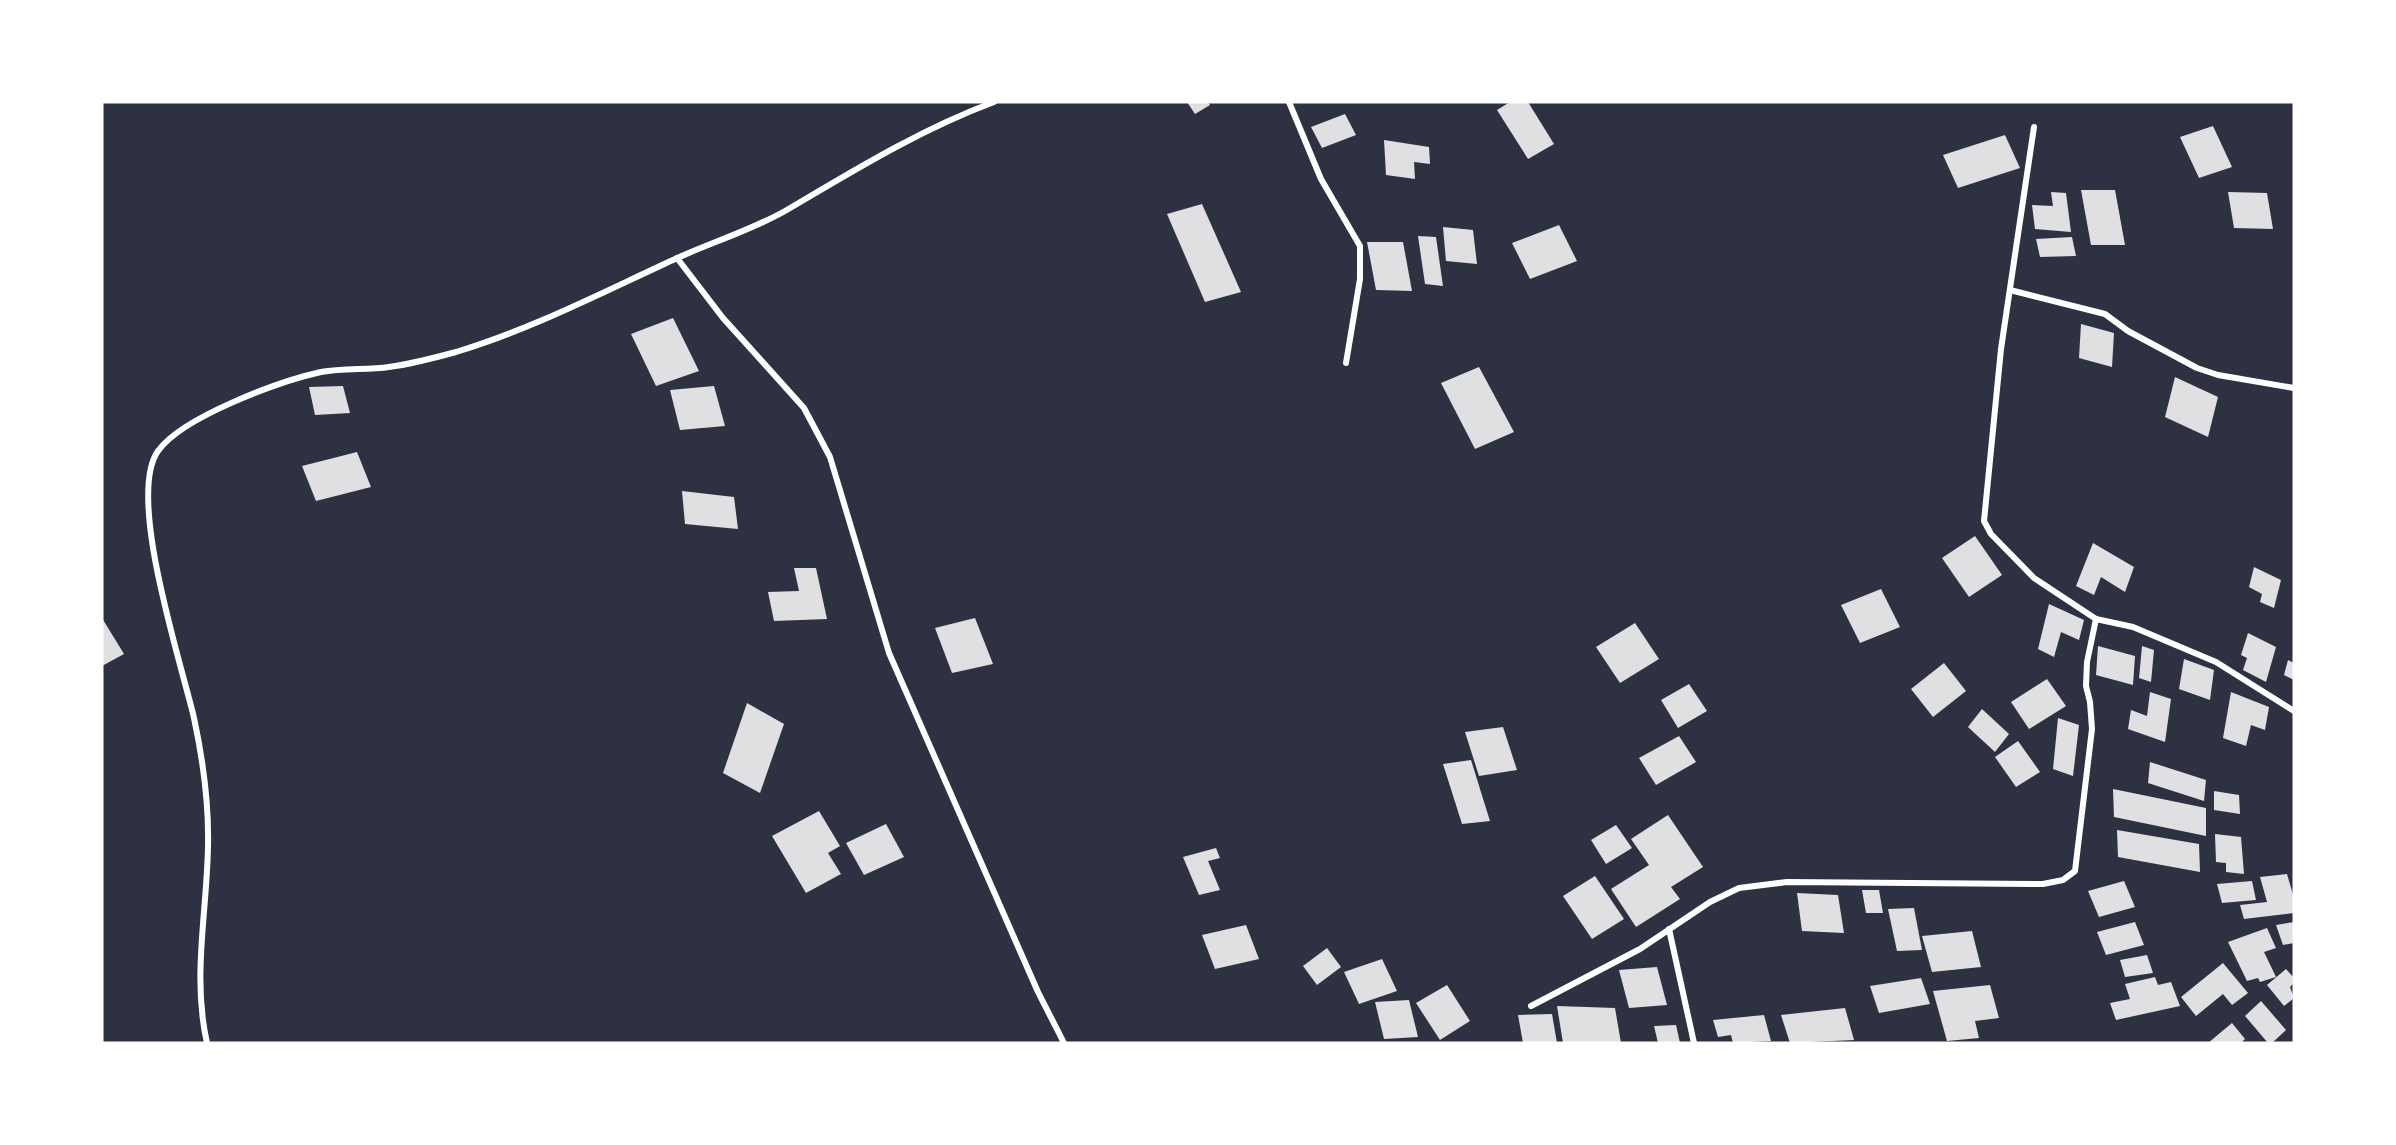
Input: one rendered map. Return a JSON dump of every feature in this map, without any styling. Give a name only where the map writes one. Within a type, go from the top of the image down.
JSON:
[{"type":"street","points":[[207,1043],[200,1014],[199,964],[208,844],[205,766],[151,539],[147,492],[150,470],[156,453],[191,421],[246,398],[321,372],[390,367],[446,355],[537,325],[677,258],[782,212],[818,189],[944,121],[994,102]]},
{"type":"street","points":[[1289,102],[1322,179],[1360,246],[1360,279],[1346,363]]},
{"type":"street","points":[[2034,127],[2001,350],[1984,520],[1990,534],[2034,578],[2096,619],[2133,627],[2216,662],[2294,711]]},
{"type":"street","points":[[677,258],[723,318],[804,408],[830,457],[889,653],[1038,992],[1064,1043]]},
{"type":"street","points":[[2010,290],[2105,314],[2128,331],[2197,368],[2218,375],[2294,388]]},
{"type":"street","points":[[1531,1006],[1640,949],[1710,902],[1739,888],[1788,882],[2043,884],[2063,879],[2075,871],[2092,729],[2086,686],[2087,662],[2096,619]]},
{"type":"street","points":[[1669,929],[1694,1043]]},
{"type":"building","points":[[1187,102],[1208,102],[1210,105],[1195,114]]},
{"type":"building","points":[[1510,102],[1528,102],[1554,144],[1528,159],[1497,110]]},
{"type":"building","points":[[1345,114],[1356,135],[1322,148],[1311,127]]},
{"type":"building","points":[[2213,126],[2232,167],[2199,178],[2180,137]]},
{"type":"building","points":[[2005,135],[2020,168],[1958,188],[1943,155]]},
{"type":"building","points":[[1384,140],[1429,147],[1430,164],[1414,162],[1415,179],[1386,175]]},
{"type":"building","points":[[2081,190],[2115,190],[2125,245],[2091,245]]},
{"type":"building","points":[[2051,192],[2066,193],[2071,232],[2035,229],[2032,205],[2053,206]]},
{"type":"building","points":[[2228,192],[2267,193],[2273,229],[2234,228]]},
{"type":"building","points":[[1202,204],[1241,292],[1205,302],[1167,214]]},
{"type":"building","points":[[1559,225],[1577,261],[1530,279],[1512,243]]},
{"type":"building","points":[[1443,227],[1473,230],[1477,264],[1446,261]]},
{"type":"building","points":[[1418,236],[1436,237],[1443,286],[1425,284]]},
{"type":"building","points":[[2072,237],[2076,256],[2040,257],[2036,239]]},
{"type":"building","points":[[1367,242],[1403,242],[1412,291],[1376,290]]},
{"type":"building","points":[[673,318],[699,371],[656,386],[631,334]]},
{"type":"building","points":[[2081,324],[2114,333],[2112,367],[2079,358]]},
{"type":"building","points":[[1479,367],[1514,432],[1475,449],[1441,383]]},
{"type":"building","points":[[2175,377],[2218,397],[2208,437],[2165,417]]},
{"type":"building","points":[[343,386],[350,413],[315,415],[309,387]]},
{"type":"building","points":[[714,386],[725,426],[680,430],[670,390]]},
{"type":"building","points":[[357,452],[371,487],[316,501],[302,466]]},
{"type":"building","points":[[682,491],[734,497],[738,529],[685,524]]},
{"type":"building","points":[[1975,536],[2002,575],[1969,597],[1942,558]]},
{"type":"building","points":[[2093,543],[2134,567],[2125,592],[2101,577],[2094,595],[2076,586]]},
{"type":"building","points":[[2254,567],[2281,580],[2274,608],[2260,602],[2262,594],[2249,587]]},
{"type":"building","points":[[794,568],[816,568],[827,619],[774,621],[768,592],[799,591]]},
{"type":"building","points":[[1881,589],[1900,627],[1860,643],[1841,605]]},
{"type":"building","points":[[2049,604],[2084,620],[2079,640],[2061,632],[2054,657],[2038,649]]},
{"type":"building","points":[[102,618],[124,654],[102,666]]},
{"type":"building","points":[[975,618],[993,664],[952,673],[935,628]]},
{"type":"building","points":[[1635,623],[1659,659],[1620,683],[1596,647]]},
{"type":"building","points":[[2248,633],[2276,647],[2266,682],[2243,670],[2247,658],[2241,655]]},
{"type":"building","points":[[2098,646],[2135,656],[2133,685],[2096,675]]},
{"type":"building","points":[[2142,646],[2154,650],[2151,682],[2139,678]]},
{"type":"building","points":[[2184,659],[2214,670],[2210,700],[2179,689]]},
{"type":"building","points":[[2288,660],[2294,663],[2294,680],[2284,675]]},
{"type":"building","points":[[1944,663],[1966,691],[1933,717],[1911,689]]},
{"type":"building","points":[[2047,679],[2066,706],[2029,729],[2011,702]]},
{"type":"building","points":[[1689,684],[1707,711],[1678,728],[1661,700]]},
{"type":"building","points":[[2150,692],[2171,699],[2165,742],[2128,729],[2131,710],[2147,716]]},
{"type":"building","points":[[2231,692],[2269,707],[2265,730],[2251,725],[2246,746],[2223,738]]},
{"type":"building","points":[[747,703],[784,724],[760,793],[723,773]]},
{"type":"building","points":[[1982,709],[2009,734],[1995,752],[1968,727]]},
{"type":"building","points":[[2058,718],[2079,725],[2073,776],[2053,769]]},
{"type":"building","points":[[1503,727],[1517,770],[1479,776],[1465,732]]},
{"type":"building","points":[[1679,736],[1696,762],[1656,785],[1639,758]]},
{"type":"building","points":[[2018,741],[2040,772],[2016,787],[1995,757]]},
{"type":"building","points":[[1471,760],[1490,821],[1462,824],[1443,764]]},
{"type":"building","points":[[2150,762],[2206,780],[2204,801],[2148,783]]},
{"type":"building","points":[[2113,789],[2206,808],[2206,836],[2114,817]]},
{"type":"building","points":[[2214,791],[2239,795],[2240,814],[2214,810]]},
{"type":"building","points":[[819,811],[840,846],[828,853],[841,874],[806,893],[772,836]]},
{"type":"building","points":[[1668,815],[1703,867],[1671,887],[1680,899],[1636,927],[1611,889],[1649,865],[1631,839]]},
{"type":"building","points":[[886,824],[904,857],[864,875],[846,843]]},
{"type":"building","points":[[1616,825],[1632,848],[1606,864],[1591,840]]},
{"type":"building","points":[[2117,830],[2199,844],[2200,872],[2118,857]]},
{"type":"building","points":[[2215,834],[2241,837],[2244,874],[2226,872],[2226,863],[2216,862]]},
{"type":"building","points":[[1216,848],[1220,858],[1208,861],[1220,890],[1199,895],[1183,857]]},
{"type":"building","points":[[2287,874],[2294,898],[2294,913],[2244,919],[2240,905],[2267,902],[2260,877]]},
{"type":"building","points":[[1595,876],[1624,919],[1592,939],[1563,896]]},
{"type":"building","points":[[2124,881],[2135,907],[2099,917],[2088,891]]},
{"type":"building","points":[[2252,881],[2256,900],[2222,903],[2217,884]]},
{"type":"building","points":[[1862,890],[1879,890],[1883,913],[1866,913]]},
{"type":"building","points":[[1797,893],[1838,895],[1844,933],[1802,931]]},
{"type":"building","points":[[1914,908],[1922,950],[1897,951],[1888,909]]},
{"type":"building","points":[[2135,922],[2144,945],[2106,955],[2097,932]]},
{"type":"building","points":[[2294,922],[2294,943],[2283,945],[2276,925]]},
{"type":"building","points":[[1246,925],[1259,959],[1215,969],[1202,935]]},
{"type":"building","points":[[2267,928],[2276,948],[2264,952],[2276,977],[2260,982],[2258,978],[2247,981],[2228,942]]},
{"type":"building","points":[[1972,931],[1981,967],[1932,972],[1922,936]]},
{"type":"building","points":[[1327,948],[1341,967],[1317,985],[1303,966]]},
{"type":"building","points":[[2147,955],[2153,973],[2125,977],[2120,960]]},
{"type":"building","points":[[1382,959],[1397,991],[1359,1004],[1344,972]]},
{"type":"building","points":[[2223,963],[2248,993],[2232,1005],[2223,994],[2196,1016],[2181,997]]},
{"type":"building","points":[[1657,967],[1667,1005],[1629,1008],[1619,970]]},
{"type":"building","points":[[2286,969],[2294,978],[2294,983],[2290,987],[2294,998],[2284,1006],[2267,985]]},
{"type":"building","points":[[2155,977],[2158,985],[2171,982],[2180,1006],[2116,1020],[2110,1003],[2130,999],[2125,984]]},
{"type":"building","points":[[1921,978],[1930,1004],[1879,1013],[1870,986]]},
{"type":"building","points":[[1447,985],[1470,1021],[1440,1040],[1416,1003]]},
{"type":"building","points":[[1990,985],[1999,1018],[1975,1021],[1979,1038],[1947,1041],[1933,991]]},
{"type":"building","points":[[1409,1000],[1418,1037],[1384,1039],[1375,1002]]},
{"type":"building","points":[[2261,1001],[2286,1030],[2272,1043],[2268,1043],[2245,1016]]},
{"type":"building","points":[[1557,1006],[1615,1008],[1621,1043],[1563,1043]]},
{"type":"building","points":[[1845,1008],[1854,1040],[1790,1043],[1781,1015]]},
{"type":"building","points":[[1552,1014],[1557,1043],[1523,1043],[1518,1015]]},
{"type":"building","points":[[1764,1015],[1771,1041],[1733,1043],[1731,1035],[1718,1037],[1713,1020]]},
{"type":"building","points":[[2232,1023],[2245,1039],[2241,1043],[2208,1043]]},
{"type":"building","points":[[1676,1025],[1680,1043],[1658,1043],[1654,1026]]}]
